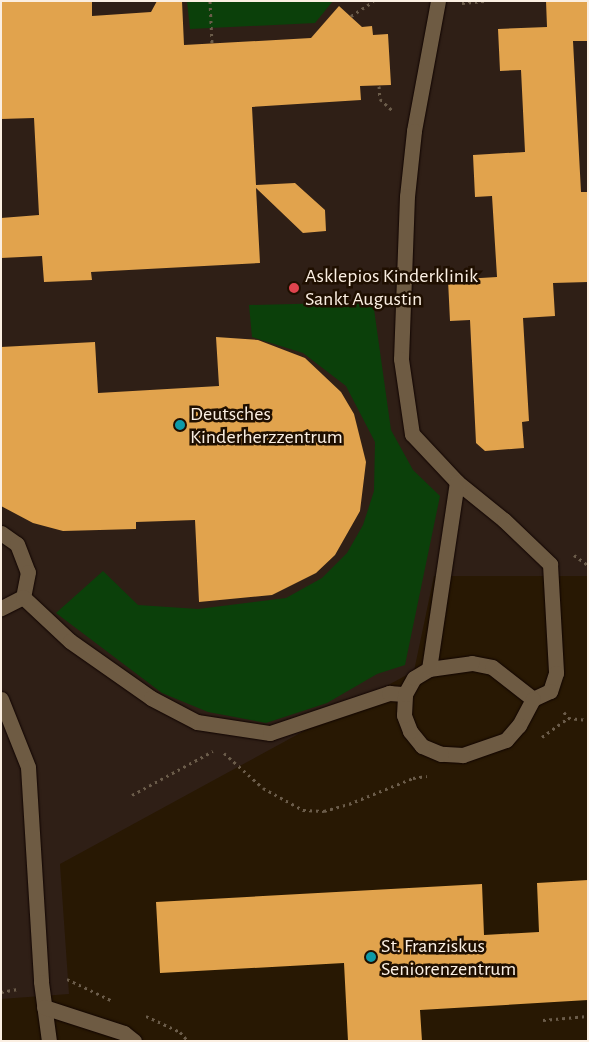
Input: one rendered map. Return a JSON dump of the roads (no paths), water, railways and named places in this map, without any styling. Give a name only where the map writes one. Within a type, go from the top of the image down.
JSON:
[{"type":"lane","points":[[438,1],[414,131],[407,196],[401,359],[412,434],[457,482],[504,520],[550,564],[556,673],[550,691],[533,699],[506,740],[462,755],[441,754],[422,746],[410,731],[404,715],[405,694],[414,678],[429,669],[472,663],[492,668],[533,699]]},
{"type":"lane","points":[[429,669],[457,482]]},
{"type":"lane","points":[[1,532],[17,544],[28,572],[23,597]]},
{"type":"lane","points":[[23,597],[70,641],[151,698],[197,722],[270,733],[389,692],[405,694]]},
{"type":"lane","points":[[1,608],[23,597]]},
{"type":"lane","points":[[1,699],[28,767],[44,1007],[48,1041]]},
{"type":"lane","points":[[44,1007],[124,1034],[134,1041]]},
{"type":"place","name":"Asklepios Kinderklinik Sankt Augustin","points":[[294,288]]},
{"type":"place","name":"Deutsches Kinderherzzentrum","points":[[180,425]]},
{"type":"place","name":"St. Franziskus Seniorenzentrum","points":[[371,957]]}]
